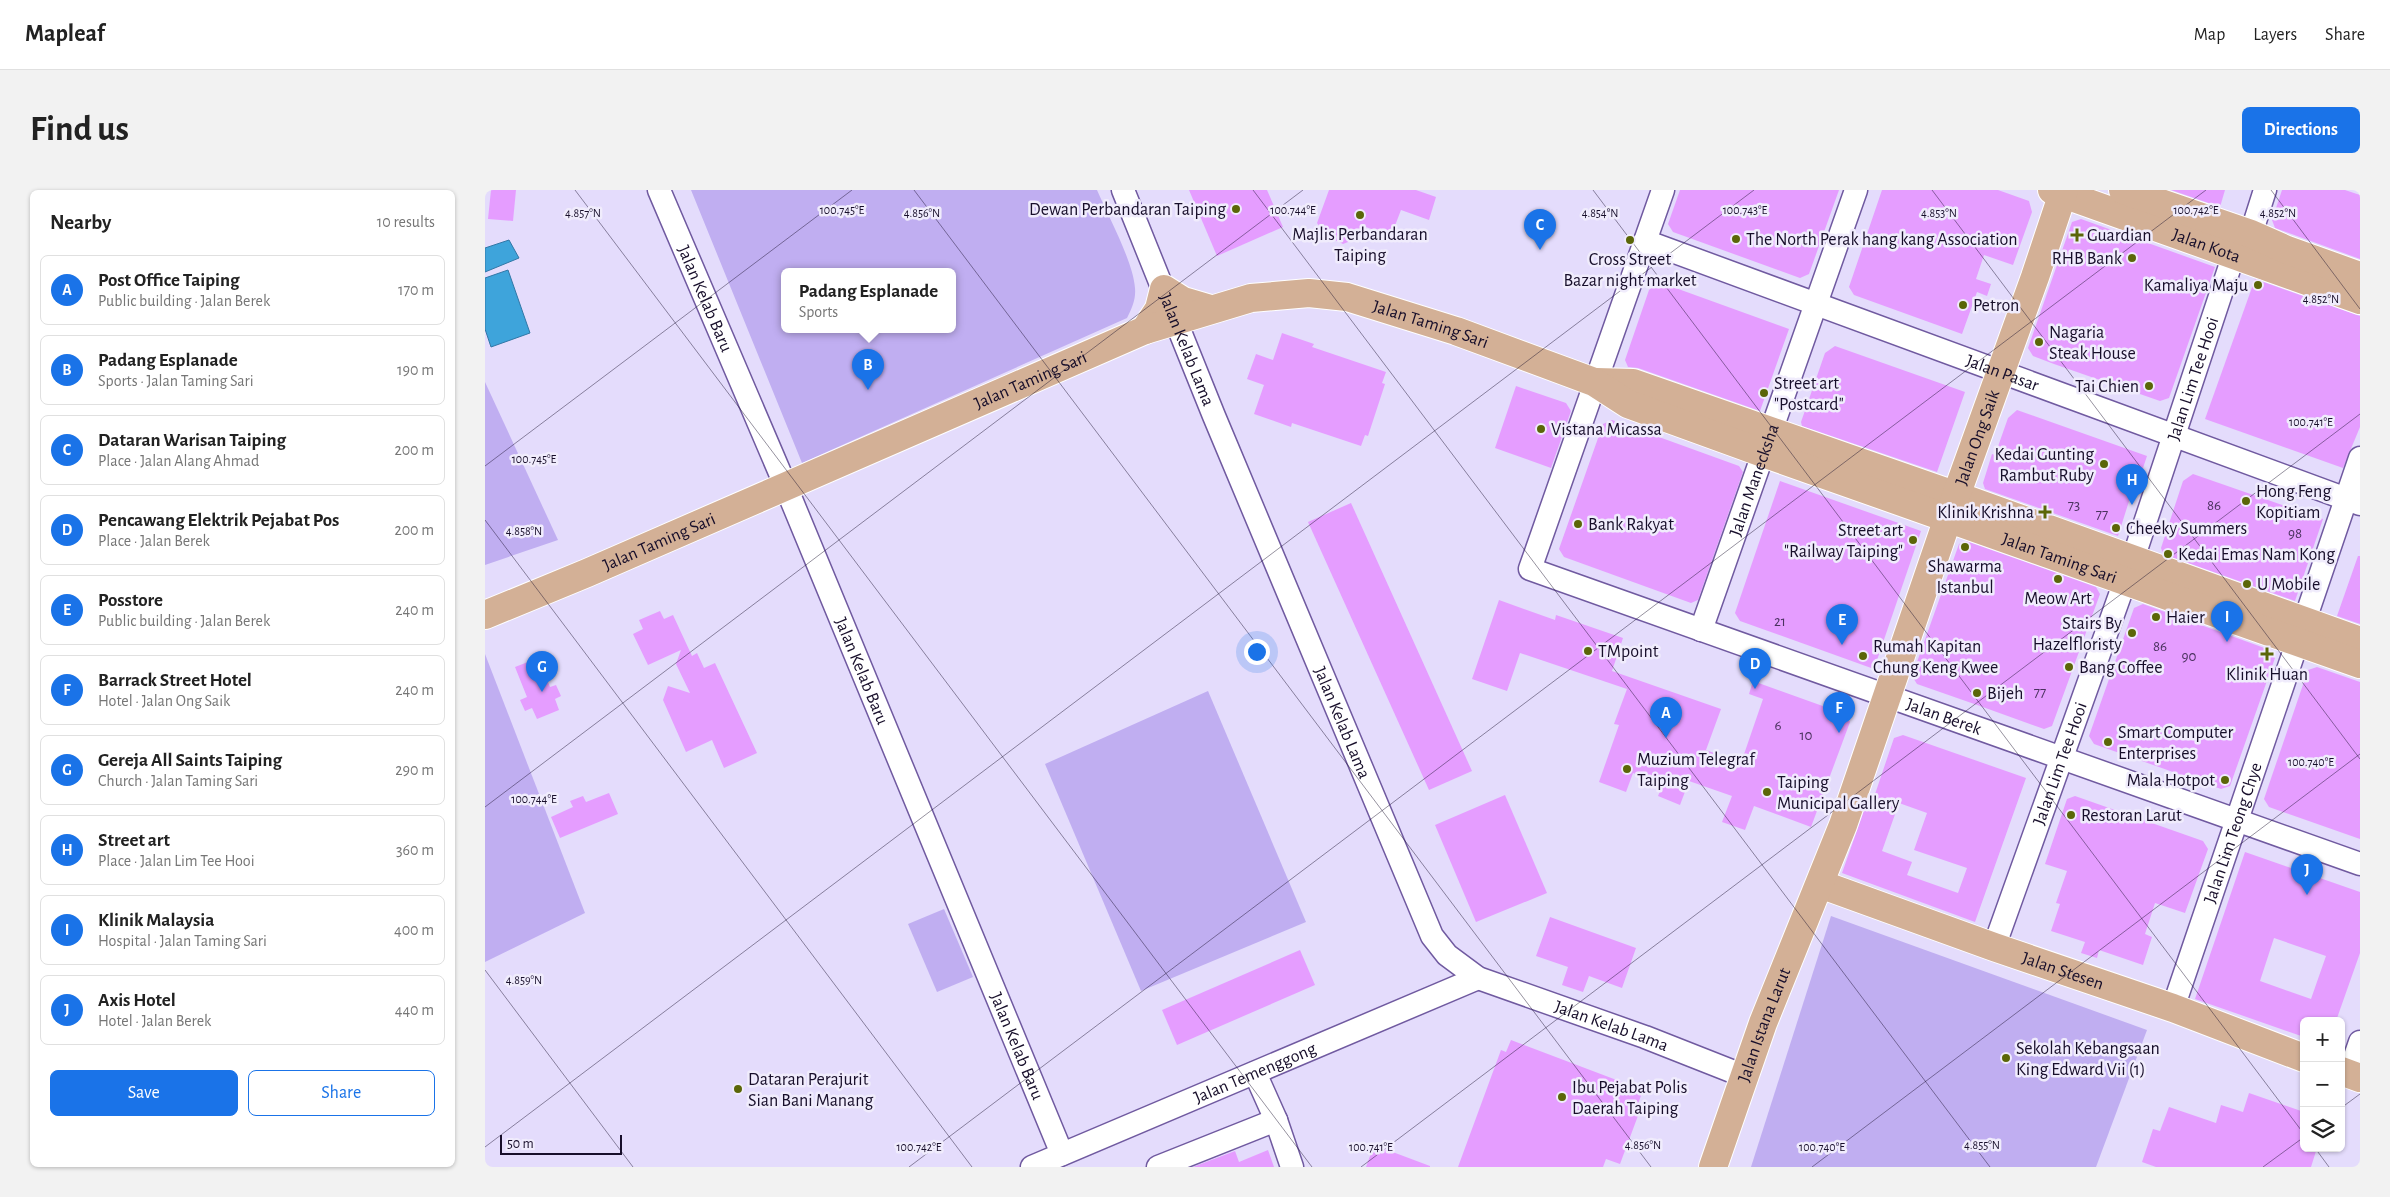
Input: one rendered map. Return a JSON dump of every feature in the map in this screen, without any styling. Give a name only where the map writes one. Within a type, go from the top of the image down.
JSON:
[{"type":"main road","name":"Jalan Kota","points":[[2123,190],[2251,234],[2287,250],[2360,276]]},
{"type":"main road","name":"Jalan Kota","points":[[2060,191],[2360,300]]},
{"type":"main road","name":"Jalan Ong Saik","points":[[1820,884],[1843,826],[1952,507],[2002,371],[2060,191]]},
{"type":"main road","points":[[1145,330],[1159,309],[1164,288],[1183,301],[1210,309]]},
{"type":"main road","name":"Jalan Taming Sari","points":[[485,615],[786,487],[1145,330],[1176,319],[1251,298],[1309,293],[1347,297],[1456,331],[1594,382],[1628,404],[1767,443],[2301,632],[2360,664]]},
{"type":"main road","name":"Jalan Taming Sari","points":[[2301,632],[2360,641]]},
{"type":"main road","name":"Jalan Stesen","points":[[1820,884],[1994,947],[2173,1008],[2300,1056]]},
{"type":"main road","name":"Jalan Istana Larut","points":[[1713,1167],[1763,1023],[1820,884]]},
{"type":"street","name":"Jalan Kelab Baru","points":[[659,190],[786,487],[1062,1154]]},
{"type":"street","name":"Jalan Kelab Lama","points":[[1123,190],[1214,416],[1433,936],[1447,955],[1478,978],[1645,1037],[1744,1076]]},
{"type":"street","points":[[1594,382],[1663,190]]},
{"type":"street","name":"Jalan Manecksha","points":[[1701,630],[1856,190]]},
{"type":"street","points":[[2251,234],[2265,190]]},
{"type":"street","name":"Jalan Pasar","points":[[1645,241],[2353,501]]},
{"type":"street","name":"Jalan Lim Tee Hooi","points":[[1994,947],[2129,570],[2234,254]]},
{"type":"street","name":"Jalan Berek","points":[[1594,382],[1529,569],[2360,864]]},
{"type":"street","name":"Jalan Lim Teong Chye","points":[[2173,1008],[2301,632],[2353,501],[2360,458]]},
{"type":"street","name":"Jalan Temenggong","points":[[1032,1167],[1478,978]]},
{"type":"street","points":[[2350,1074],[2360,1042]]},
{"type":"street","points":[[1255,1073],[1276,1120],[1292,1167]]},
{"type":"street","points":[[1158,1167],[1276,1120]]},
{"type":"shaded area","points":[[691,190],[1097,190],[1125,252],[1133,277],[1135,296],[1127,318],[802,463]]},
{"type":"shaded area","points":[[485,382],[558,540],[485,565]]},
{"type":"shaded area","points":[[485,654],[585,913],[485,962]]},
{"type":"shaded area","points":[[1208,691],[1306,922],[1141,991],[1045,764]]},
{"type":"shaded area","points":[[944,909],[973,977],[937,992],[908,924]]},
{"type":"shaded area","name":"Sekolah Kebangsaan King Edward Vii (1)","points":[[1831,916],[2147,1030],[2096,1167],[1751,1167]]},
{"type":"water","points":[[509,240],[519,258],[485,272],[485,248]]},
{"type":"water","points":[[508,270],[530,333],[491,347],[485,329],[485,278]]},
{"type":"building","points":[[491,190],[516,190],[513,221],[488,219]]},
{"type":"building","name":"Dewan Perbandaran Taiping","points":[[1189,190],[1267,190],[1283,227],[1217,256]]},
{"type":"building","name":"Majlis Perbandaran Taiping","points":[[1329,190],[1416,190],[1436,197],[1429,220],[1401,210],[1391,236],[1363,226],[1358,238],[1343,244],[1325,235],[1317,223]]},
{"type":"building","points":[[1680,190],[1839,190],[1809,274],[1800,278],[1673,232],[1668,224]]},
{"type":"building","points":[[1882,190],[1998,190],[2029,201],[2032,212],[2013,265],[1984,255],[1976,279],[1991,284],[1987,296],[1977,292],[1962,334],[1854,295],[1849,287]]},
{"type":"building","points":[[2171,190],[2225,190],[2220,207]]},
{"type":"building","points":[[2282,190],[2345,190],[2360,195],[2360,259],[2275,228],[2272,220]]},
{"type":"building","points":[[2081,219],[2215,267],[2169,398],[2160,401],[2054,364],[2033,356],[2028,348],[2072,222]]},
{"type":"building","points":[[2255,279],[2360,316],[2360,427],[2343,468],[2205,419]]},
{"type":"building","points":[[1659,282],[1789,329],[1760,411],[1638,368],[1628,367],[1625,360],[1649,290]]},
{"type":"building","points":[[1282,333],[1314,344],[1312,347],[1386,372],[1382,383],[1385,384],[1368,436],[1365,435],[1361,446],[1292,423],[1291,427],[1254,414],[1264,385],[1247,379],[1256,354],[1273,360]]},
{"type":"building","points":[[1835,346],[1965,392],[1937,472],[1802,426],[1801,422],[1825,353]]},
{"type":"building","points":[[1516,386],[1566,403],[1571,411],[1551,468],[1495,448]]},
{"type":"building","points":[[2017,410],[2147,456],[2133,498],[2130,498],[2118,536],[1985,489],[1983,483],[1992,454],[1995,455],[2008,418]]},
{"type":"building","points":[[1612,420],[1739,466],[1743,472],[1698,600],[1691,603],[1564,557],[1559,549],[1603,424]]},
{"type":"building","points":[[2193,474],[2323,519],[2295,601],[2163,554],[2161,548],[2183,481]]},
{"type":"building","points":[[1780,481],[1921,531],[1874,669],[1740,621],[1735,613]]},
{"type":"building","points":[[1351,503],[1472,771],[1429,790],[1308,522]]},
{"type":"building","points":[[1966,541],[2096,587],[2100,594],[2052,726],[2044,729],[1917,684],[1912,676],[1959,544]]},
{"type":"building","points":[[2358,556],[2360,556],[2360,624],[2337,616]]},
{"type":"building","points":[[1499,600],[1555,620],[1556,615],[1623,638],[1612,671],[1721,709],[1706,750],[1741,763],[1763,699],[1749,694],[1753,681],[1845,714],[1850,722],[1811,827],[1754,806],[1745,830],[1722,822],[1732,796],[1689,781],[1680,805],[1658,796],[1663,784],[1633,773],[1626,792],[1599,782],[1619,725],[1614,724],[1627,689],[1520,653],[1507,691],[1472,679]]},
{"type":"building","points":[[2143,604],[2270,650],[2275,658],[2230,786],[2221,789],[2094,744],[2089,736],[2134,608]]},
{"type":"building","points":[[660,611],[664,619],[673,615],[692,656],[697,653],[704,668],[715,663],[757,753],[724,768],[712,740],[686,752],[663,700],[668,686],[690,693],[676,664],[681,650],[648,665],[633,634],[643,629],[639,620]]},
{"type":"building","points":[[538,658],[550,687],[556,685],[561,696],[555,699],[559,710],[537,719],[532,708],[525,711],[520,700],[527,697],[515,667]]},
{"type":"building","points":[[2317,667],[2360,682],[2360,839],[2269,807],[2264,799],[2308,670]]},
{"type":"building","points":[[1903,735],[2026,778],[1975,922],[1842,873],[1866,805],[1871,806],[1894,738]],"holes":[[[1899,803],[1927,813],[1914,850],[1967,868],[1958,893],[1907,875],[1912,862],[1882,851]]]},
{"type":"building","points":[[609,793],[618,814],[560,838],[551,817],[573,807],[570,801],[583,796],[586,802]]},
{"type":"building","points":[[1505,795],[1547,893],[1476,922],[1435,825]]},
{"type":"building","points":[[2075,796],[2203,841],[2208,849],[2185,913],[2155,903],[2145,934],[2152,937],[2143,965],[2099,950],[2097,958],[2081,953],[2085,942],[2051,931],[2060,904],[2056,903],[2067,871],[2045,864],[2067,799]]},
{"type":"building","points":[[2245,852],[2360,892],[2360,953],[2337,1017],[2300,1017],[2300,1036],[2195,999]],"holes":[[[2274,938],[2326,956],[2311,999],[2260,981]]]},
{"type":"building","points":[[1550,917],[1636,948],[1622,988],[1589,976],[1583,992],[1562,985],[1568,967],[1536,956]]},
{"type":"building","points":[[1300,950],[1315,985],[1177,1045],[1162,1010]]},
{"type":"building","name":"Ibu Pejabat Polis Daerah Taiping","points":[[1511,1040],[1643,1090],[1638,1104],[1642,1105],[1620,1164],[1606,1159],[1603,1167],[1458,1167],[1501,1050],[1506,1052]]},
{"type":"building","points":[[2249,1093],[2300,1111],[2300,1152],[2316,1152],[2311,1167],[2156,1167],[2142,1162],[2153,1129],[2160,1131],[2169,1107],[2216,1123],[2221,1105],[2243,1112]]},
{"type":"building","points":[[1374,1145],[1430,1166],[1430,1167],[1366,1167]]},
{"type":"building","points":[[1268,1150],[1274,1167],[1193,1167],[1235,1151],[1239,1162]]},
{"type":"place","name":"Dewan Perbandaran Taiping","points":[[1236,209]]},
{"type":"place","name":"Majlis Perbandaran Taiping","points":[[1360,215]]},
{"type":"place","name":"Guardian","points":[[2077,235]]},
{"type":"place","name":"The North Perak hang kang Association","points":[[1736,239]]},
{"type":"place","name":"Cross Street Bazar night market","points":[[1630,240]]},
{"type":"place","name":"Dataran Warisan Taiping","points":[[1540,250]]},
{"type":"place","name":"RHB Bank","points":[[2132,258]]},
{"type":"place","name":"Kamaliya Maju","points":[[2258,285]]},
{"type":"place","name":"Petron","points":[[1963,305]]},
{"type":"place","name":"Nagaria Steak House","points":[[2039,342]]},
{"type":"place","name":"Tai Chien","points":[[2149,386]]},
{"type":"place","name":"Padang Esplanade","points":[[868,390]]},
{"type":"place","name":"Street art \"Postcard\"","points":[[1764,393]]},
{"type":"place","name":"Vistana Micassa","points":[[1541,429]]},
{"type":"place","name":"Kedai Gunting Rambut Ruby","points":[[2104,464]]},
{"type":"place","name":"Hong Feng Kopitiam","points":[[2246,501]]},
{"type":"place","name":"Street art","points":[[2132,505]]},
{"type":"place","name":"Klinik Krishna","points":[[2045,512]]},
{"type":"place","name":"Bank Rakyat","points":[[1578,524]]},
{"type":"place","name":"Cheeky Summers","points":[[2116,528]]},
{"type":"place","name":"Street art \"Railway Taiping\"","points":[[1913,540]]},
{"type":"place","name":"Shawarma Istanbul","points":[[1965,547]]},
{"type":"place","name":"Kedai Emas Nam Kong","points":[[2168,554]]},
{"type":"place","name":"Meow Art","points":[[2058,579]]},
{"type":"place","name":"U Mobile","points":[[2247,584]]},
{"type":"place","name":"Haier","points":[[2156,617]]},
{"type":"place","name":"Stairs By Hazelfloristy","points":[[2132,633]]},
{"type":"place","name":"Klinik Malaysia","points":[[2227,642]]},
{"type":"place","name":"Posstore","points":[[1842,645]]},
{"type":"place","name":"TMpoint","points":[[1588,651]]},
{"type":"place","name":"Klinik Huan","points":[[2267,654]]},
{"type":"place","name":"Rumah Kapitan Chung Keng Kwee","points":[[1863,656]]},
{"type":"place","name":"Bang Coffee","points":[[2069,667]]},
{"type":"place","name":"Pencawang Elektrik Pejabat Pos","points":[[1755,689]]},
{"type":"place","name":"Gereja All Saints Taiping","points":[[542,692]]},
{"type":"place","name":"Bijeh","points":[[1977,693]]},
{"type":"place","name":"Barrack Street Hotel","points":[[1839,733]]},
{"type":"place","name":"Post Office Taiping","points":[[1666,738]]},
{"type":"place","name":"Smart Computer Enterprises","points":[[2108,742]]},
{"type":"place","name":"Muzium Telegraf Taiping","points":[[1627,769]]},
{"type":"place","name":"Mala Hotpot","points":[[2225,780]]},
{"type":"place","name":"Taiping Municipal Gallery","points":[[1767,792]]},
{"type":"place","name":"Restoran Larut","points":[[2071,815]]},
{"type":"place","name":"Axis Hotel","points":[[2307,895]]},
{"type":"place","name":"Sekolah Kebangsaan King Edward Vii (1)","points":[[2006,1058]]},
{"type":"place","name":"Dataran Perajurit Sian Bani Manang","points":[[738,1089]]},
{"type":"place","name":"Ibu Pejabat Polis Daerah Taiping","points":[[1562,1097]]}]
